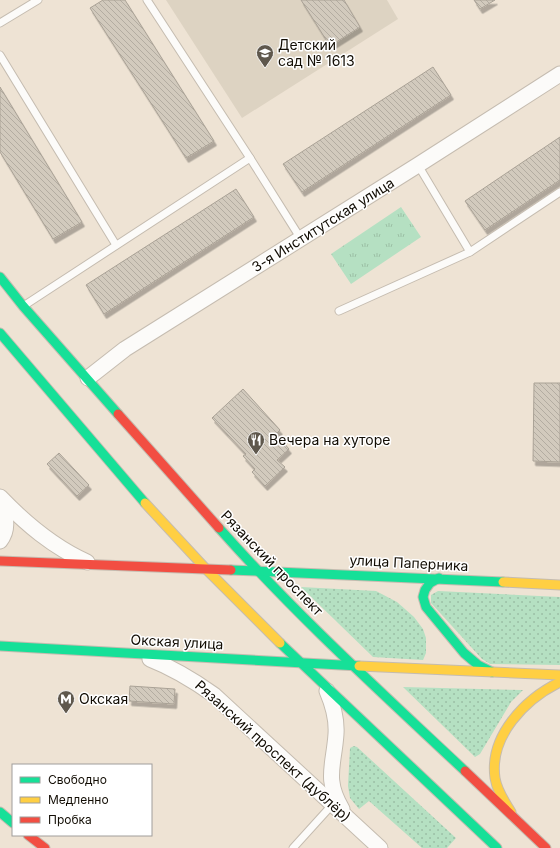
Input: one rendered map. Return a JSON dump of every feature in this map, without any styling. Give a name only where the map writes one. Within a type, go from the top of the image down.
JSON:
[{"type":"main road","name":"Рязанский проспект","points":[[0,277],[23,306],[256,570],[353,666],[546,848]]},
{"type":"main road","points":[[0,333],[147,506],[206,568],[301,664],[497,848]]},
{"type":"main road","points":[[0,561],[256,570]]},
{"type":"main road","name":"улица Паперника","points":[[256,570],[560,585]]},
{"type":"main road","points":[[439,578],[429,583],[425,589],[422,599],[426,607],[464,653],[478,665],[494,673]]},
{"type":"main road","name":"Окская улица","points":[[0,647],[353,666]]},
{"type":"main road","points":[[353,666],[560,675]]},
{"type":"main road","points":[[517,821],[498,789],[494,772],[497,754],[511,722],[524,706],[542,691],[560,682]]},
{"type":"main road","points":[[0,812],[12,822]]},
{"type":"main road","points":[[29,836],[45,848]]},
{"type":"street","name":"3-я Институтская улица","points":[[88,378],[125,349],[560,74]]},
{"type":"street","points":[[0,499],[7,521],[6,528],[0,541]]},
{"type":"street","points":[[0,499],[36,532],[69,553],[96,565]]},
{"type":"street","name":"Рязанский проспект (дублёр)","points":[[138,654],[168,666],[193,680],[214,695],[380,848]]},
{"type":"street","points":[[325,687],[333,704],[336,720],[331,785],[335,798],[345,816]]},
{"type":"lane","points":[[0,23],[38,0]]},
{"type":"lane","points":[[147,0],[301,238]]},
{"type":"lane","points":[[0,55],[116,245]]},
{"type":"lane","points":[[23,306],[250,158]]},
{"type":"lane","points":[[418,165],[470,252]]},
{"type":"lane","points":[[339,311],[470,252],[560,192]]},
{"type":"lane","points":[[293,848],[332,805]]},
{"type":"shaded area","name":"Детский сад № 1613","points":[[166,0],[387,0],[398,19],[242,118]]},
{"type":"green space","points":[[401,207],[421,237],[351,284],[331,254]]},
{"type":"green space","points":[[301,587],[376,591],[397,602],[414,617],[423,629],[426,638],[426,653],[423,660],[373,657]]},
{"type":"green space","points":[[438,591],[560,597],[560,665],[490,664],[482,659],[431,603],[431,595]]},
{"type":"green space","points":[[403,687],[523,690],[511,702],[480,754],[475,757]]},
{"type":"green space","points":[[354,746],[357,747],[456,838],[447,848],[422,848],[369,801],[359,809],[350,798],[348,786],[350,748]]},
{"type":"building","points":[[103,0],[125,0],[214,141],[186,158],[90,8]]},
{"type":"building","points":[[301,0],[344,0],[360,27],[330,46]]},
{"type":"building","points":[[474,0],[495,0],[480,9]]},
{"type":"building","points":[[433,67],[451,95],[302,192],[283,164]]},
{"type":"building","points":[[0,87],[82,222],[53,239],[0,152]]},
{"type":"building","points":[[560,137],[560,180],[485,230],[465,201]]},
{"type":"building","points":[[236,189],[254,217],[104,314],[86,285]]},
{"type":"building","points":[[534,383],[560,383],[560,462],[533,461]]},
{"type":"building","points":[[243,389],[280,430],[276,434],[289,449],[277,460],[285,467],[265,486],[252,472],[255,469],[243,456],[246,454],[212,418]]},
{"type":"building","points":[[59,453],[89,485],[77,496],[47,464]]},
{"type":"building","points":[[130,686],[175,689],[174,704],[129,701]]},
{"type":"traffic: fast","points":[[0,277],[23,306],[118,414]]},
{"type":"traffic: fast","points":[[0,333],[145,503]]},
{"type":"traffic: fast","points":[[219,528],[308,622],[465,771]]},
{"type":"traffic: fast","points":[[231,570],[503,582]]},
{"type":"traffic: fast","points":[[439,578],[430,583],[425,590],[423,597],[426,607],[464,653],[478,665],[492,672]]},
{"type":"traffic: fast","points":[[280,643],[497,848]]},
{"type":"traffic: fast","points":[[0,646],[359,666]]},
{"type":"traffic: fast","points":[[0,812],[12,822]]},
{"type":"traffic: slow","points":[[145,503],[206,569],[280,643]]},
{"type":"traffic: slow","points":[[503,582],[560,585]]},
{"type":"traffic: slow","points":[[359,666],[560,675]]},
{"type":"traffic: slow","points":[[511,812],[499,792],[496,783],[495,763],[498,748],[504,734],[522,709],[534,698],[560,682]]},
{"type":"traffic: jam","points":[[118,414],[219,528]]},
{"type":"traffic: jam","points":[[0,561],[231,570]]},
{"type":"traffic: jam","points":[[465,771],[546,848]]},
{"type":"traffic: jam","points":[[29,836],[45,848]]},
{"type":"place","name":"Детский сад № 1613","points":[[265,68]]},
{"type":"place","name":"Вечера на хуторе","points":[[256,455]]},
{"type":"place","name":"Окская","points":[[66,714]]}]
